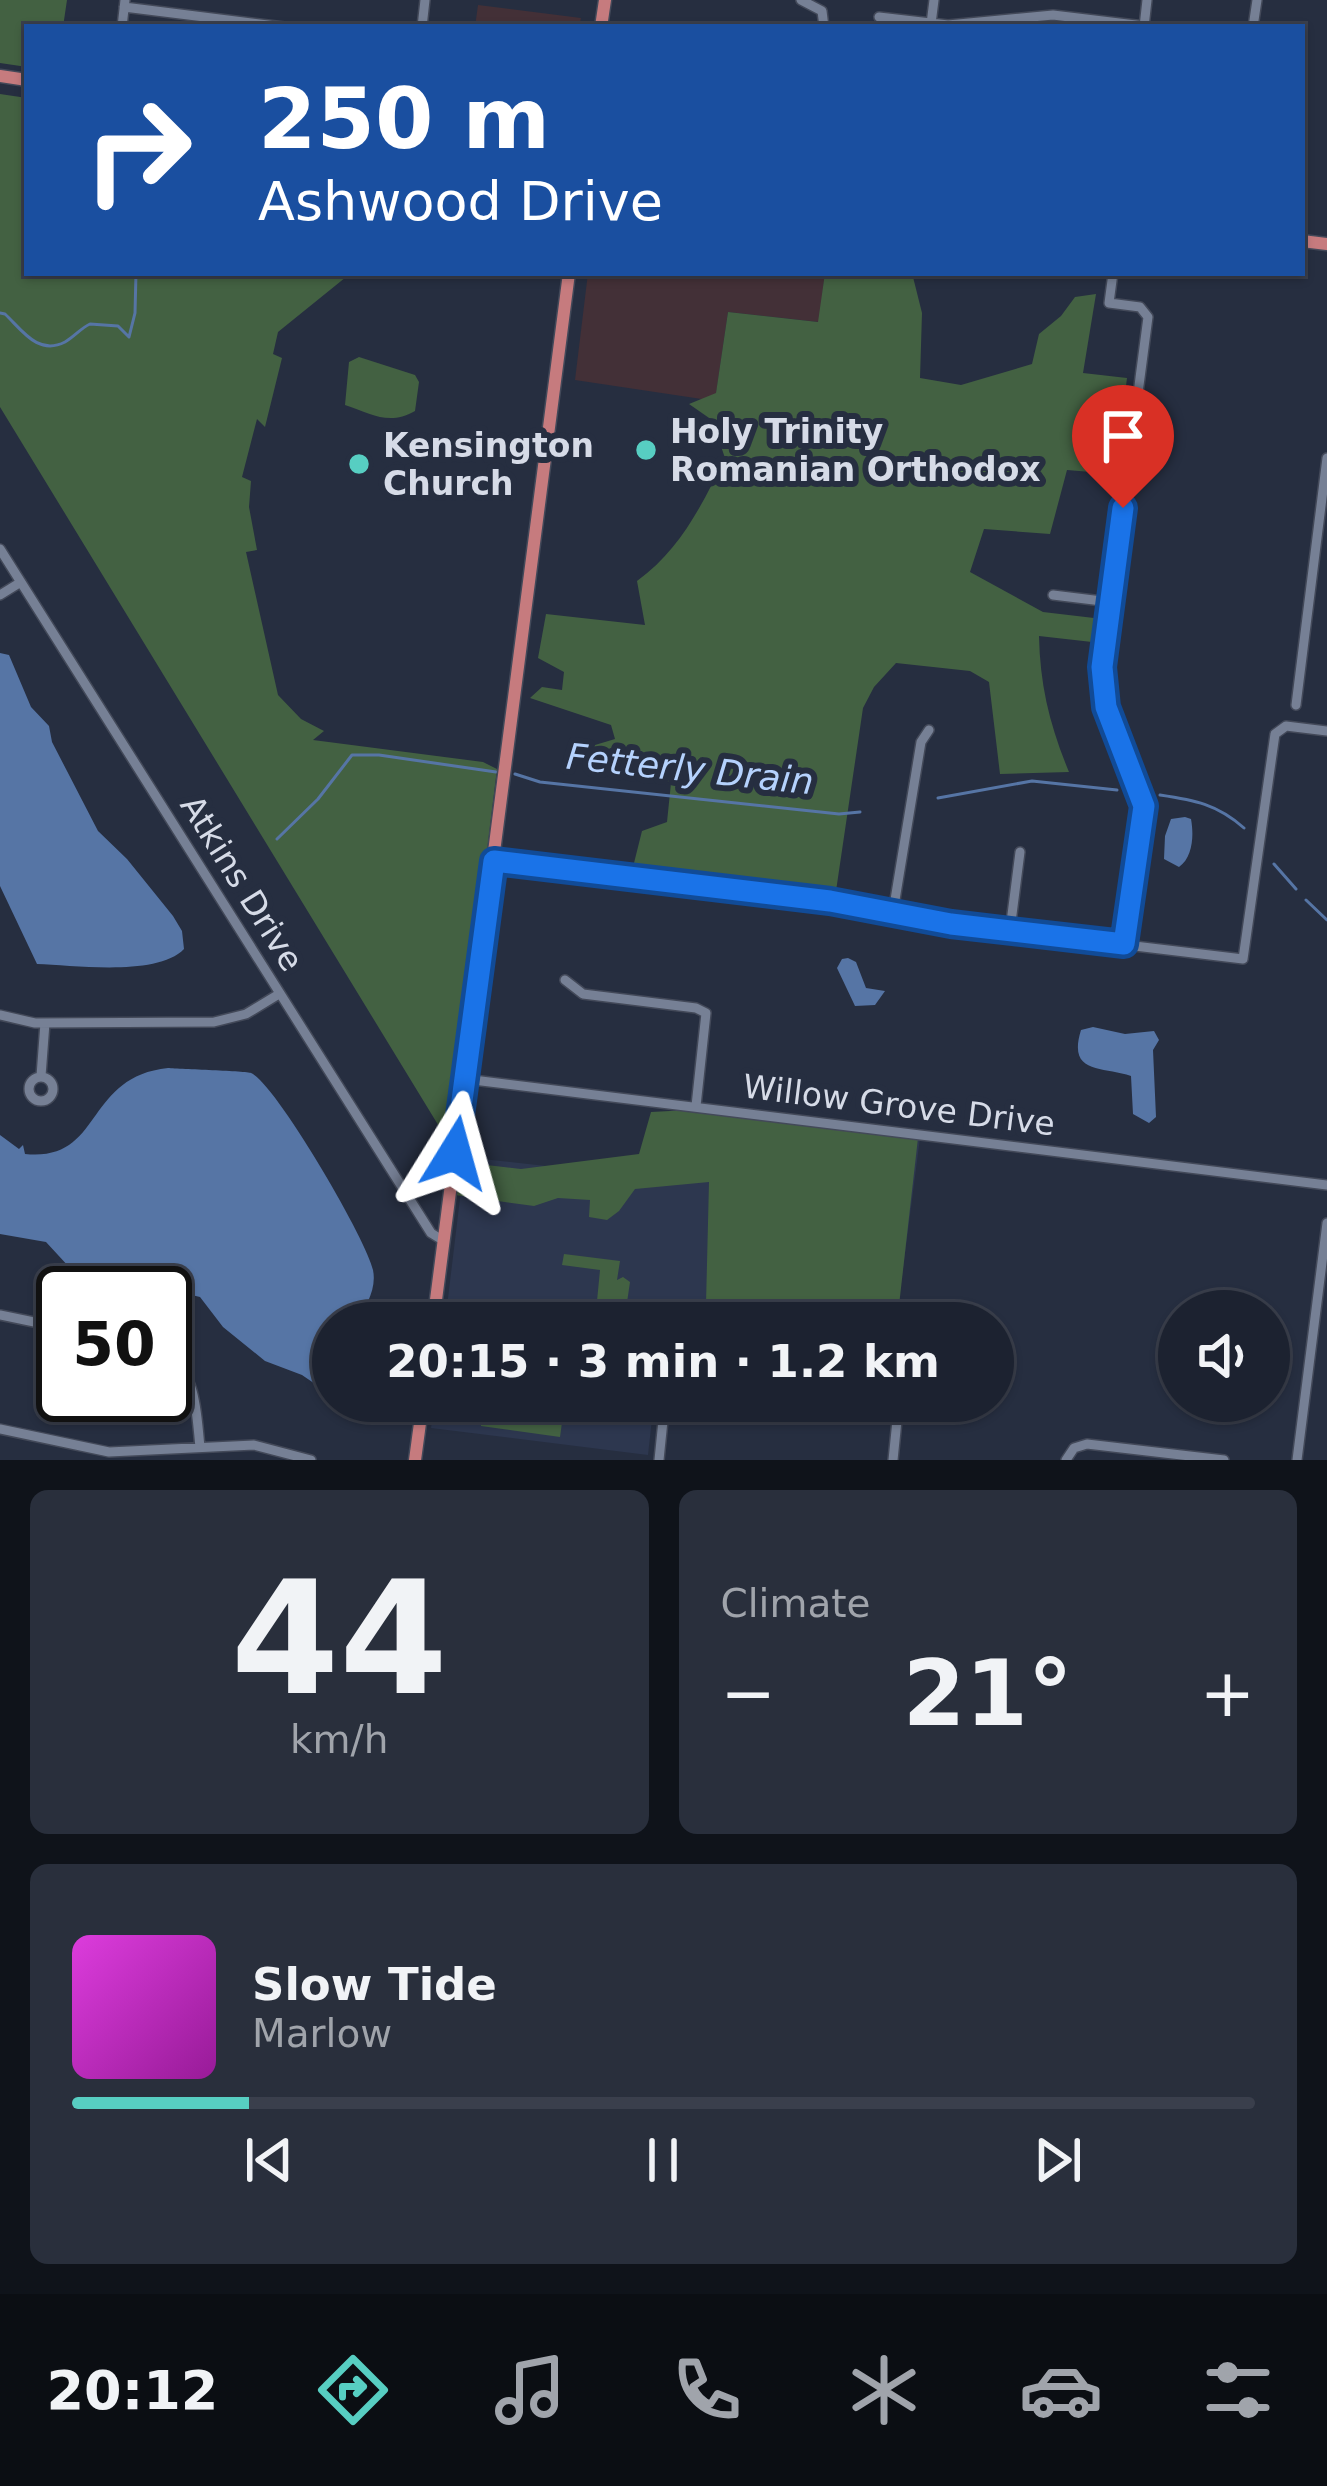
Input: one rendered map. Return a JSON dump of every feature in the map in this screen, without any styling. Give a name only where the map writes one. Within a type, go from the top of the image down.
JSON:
[{"type":"main road","points":[[437,1302],[568,276]]},
{"type":"main road","points":[[415,1460],[420,1422]]},
{"type":"street","points":[[801,0],[824,14],[824,24]]},
{"type":"street","points":[[931,24],[934,0]]},
{"type":"street","points":[[1040,2],[1040,16]]},
{"type":"street","points":[[124,3],[264,24]]},
{"type":"street","points":[[879,17],[931,24],[1040,16],[1116,24]]},
{"type":"street","points":[[1109,303],[1113,276]]},
{"type":"street","points":[[1092,301],[1140,307],[1148,317],[1102,689],[1144,806],[1124,944]]},
{"type":"street","points":[[1296,705],[1322,550],[1327,458]]},
{"type":"street","name":"Atkins Drive","points":[[0,549],[431,1232],[444,1241]]},
{"type":"street","points":[[0,596],[21,582]]},
{"type":"street","points":[[1053,595],[1110,602]]},
{"type":"street","points":[[494,861],[830,901],[1010,930],[1243,959],[1276,734],[1286,726],[1327,731]]},
{"type":"street","points":[[893,913],[921,742],[929,730]]},
{"type":"street","points":[[1010,930],[1020,852]]},
{"type":"street","points":[[565,980],[583,994],[696,1007],[706,1013],[696,1106]]},
{"type":"street","points":[[0,1015],[45,1023],[227,1020],[280,994]]},
{"type":"street","points":[[41,1076],[45,1023]]},
{"type":"street","name":"Willow Grove Drive","points":[[465,1079],[1327,1185]]},
{"type":"street","points":[[1297,1460],[1327,1223]]},
{"type":"street","points":[[0,1315],[36,1322]]},
{"type":"street","points":[[192,1386],[200,1447]]},
{"type":"street","points":[[659,1460],[663,1422]]},
{"type":"street","points":[[893,1460],[897,1422]]},
{"type":"street","points":[[0,1429],[110,1452],[254,1445],[311,1460]]},
{"type":"street","points":[[1069,1455],[1088,1444],[1224,1460]]},
{"type":"shaded area","points":[[478,5],[581,18],[580,24],[475,24]]},
{"type":"shaded area","points":[[588,276],[825,276],[819,322],[728,312],[715,401],[575,380]]},
{"type":"shaded area","points":[[920,1138],[899,1302],[448,1302],[465,1157],[681,1181]]},
{"type":"shaded area","points":[[432,1422],[652,1422],[648,1455],[431,1428]]},
{"type":"green space","points":[[0,0],[67,0],[63,24],[24,24],[24,67],[0,63]]},
{"type":"green space","points":[[0,94],[24,98],[24,276],[347,276],[278,332],[273,354],[282,358],[265,427],[257,419],[242,477],[251,481],[249,507],[257,550],[246,552],[278,695],[301,719],[324,731],[313,740],[483,762],[497,769],[451,1146],[0,407]]},
{"type":"green space","points":[[825,276],[913,276],[922,313],[920,378],[961,385],[1032,364],[1039,334],[1075,297],[1096,294],[1083,373],[1127,378],[1115,474],[1067,470],[1050,534],[984,529],[970,572],[1043,612],[1094,618],[1092,642],[1039,636],[1047,706],[1069,772],[1000,774],[989,682],[970,671],[896,663],[863,708],[836,891],[633,867],[642,831],[667,822],[671,783],[628,761],[590,774],[585,748],[615,739],[611,725],[530,698],[542,687],[562,690],[564,672],[538,658],[546,614],[645,625],[637,581],[678,541],[725,458],[712,420],[689,404],[716,393],[728,312],[818,322]]},
{"type":"green space","points":[[359,357],[415,375],[419,382],[415,411],[389,418],[345,405],[349,362]]},
{"type":"green space","points":[[689,1110],[918,1138],[899,1302],[706,1302],[709,1182],[635,1189],[607,1220],[589,1217],[590,1200],[558,1198],[534,1206],[455,1195],[461,1162],[521,1169],[639,1154],[651,1112]]},
{"type":"green space","points":[[564,1254],[620,1261],[617,1280],[623,1277],[630,1282],[627,1302],[597,1301],[600,1270],[562,1265]]},
{"type":"green space","points":[[481,1422],[562,1422],[560,1437],[481,1426]]},
{"type":"water","points":[[0,653],[9,655],[31,707],[49,726],[52,742],[98,831],[127,859],[182,931],[184,949],[171,958],[114,967],[37,964],[0,886]]},
{"type":"water","points":[[1171,819],[1191,819],[1192,839],[1190,852],[1179,867],[1164,859],[1165,836]]},
{"type":"water","points":[[848,958],[856,962],[866,988],[885,991],[875,1005],[855,1006],[837,968]]},
{"type":"water","points":[[1093,1027],[1125,1034],[1154,1031],[1159,1040],[1153,1050],[1156,1117],[1149,1123],[1133,1114],[1131,1076],[1083,1062],[1078,1044],[1081,1030]]},
{"type":"water","points":[[168,1068],[251,1073],[280,1104],[320,1165],[367,1254],[373,1284],[368,1302],[312,1302],[312,1382],[265,1361],[223,1327],[200,1297],[192,1295],[192,1266],[68,1266],[46,1242],[0,1234],[0,1135],[19,1149],[23,1145],[25,1154],[50,1153],[69,1145],[121,1086]]},
{"type":"waterway","points":[[0,313],[47,346],[65,342],[90,324],[118,326],[129,337],[136,276]]},
{"type":"waterway","name":"Fetterly Drain","points":[[277,839],[318,799],[352,755],[496,772]]},
{"type":"waterway","name":"Fetterly Drain","points":[[515,774],[540,782],[839,814],[860,812]]},
{"type":"waterway","name":"Fetterly Drain","points":[[938,798],[1032,781],[1117,790]]},
{"type":"waterway","points":[[1160,795],[1205,804],[1244,828]]},
{"type":"waterway","points":[[1274,864],[1296,889]]},
{"type":"waterway","points":[[1306,900],[1327,920]]},
{"type":"place","name":"Holy Trinity Romanian Orthodox","points":[[646,450]]},
{"type":"place","name":"Kensington Church","points":[[359,464]]},
{"type":"route","points":[[455,1153],[494,861],[830,901],[951,924],[1124,944],[1144,806],[1102,689],[1123,508]]}]
